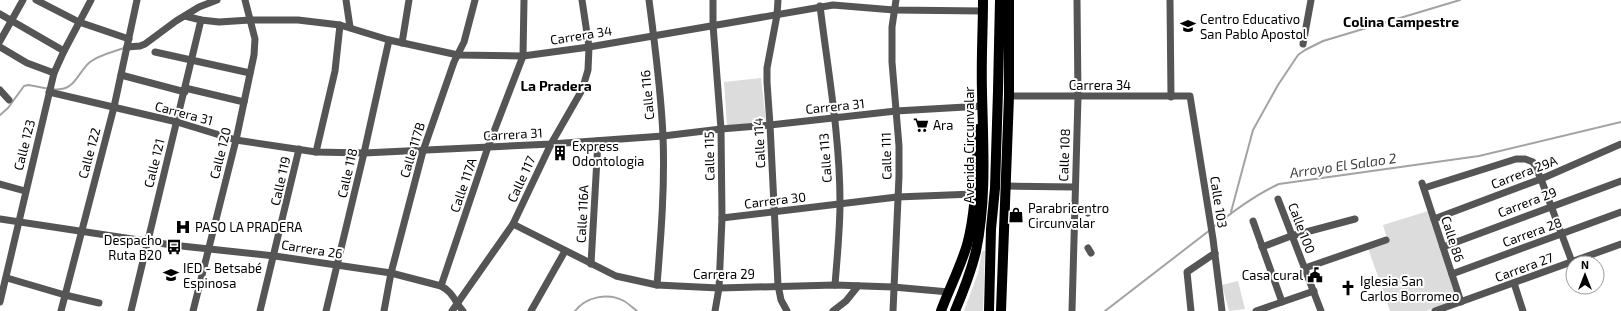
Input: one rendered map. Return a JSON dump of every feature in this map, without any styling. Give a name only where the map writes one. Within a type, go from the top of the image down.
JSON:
[{"type":"highway","name":"Avenida Circunvalar","points":[[955,311],[976,251],[980,228],[983,194],[984,147],[983,0]]},
{"type":"highway","name":"Avenida Circunvalar","points":[[988,311],[990,293],[991,229],[995,188],[1000,0]]},
{"type":"highway","points":[[1002,311],[1009,96],[1009,0]]},
{"type":"highway","points":[[941,311],[967,246],[973,214],[978,128],[983,106]]},
{"type":"highway","points":[[958,311],[962,293]]},
{"type":"street","points":[[0,41],[23,0]]},
{"type":"street","points":[[36,0],[79,22],[129,39]]},
{"type":"street","name":"Calle 123","points":[[0,302],[7,278],[20,222],[25,191],[54,73],[91,0]]},
{"type":"street","name":"Calle 122","points":[[61,311],[114,107],[137,0]]},
{"type":"street","points":[[127,47],[145,44],[167,27],[199,7],[217,0]]},
{"type":"street","name":"Calle 120","points":[[193,311],[236,140],[254,56],[255,39],[245,0]]},
{"type":"street","points":[[346,0],[350,27]]},
{"type":"street","points":[[402,43],[409,0]]},
{"type":"street","name":"Calle 117B","points":[[384,311],[391,273],[423,151],[454,62],[464,42],[475,0]]},
{"type":"street","name":"Calle 117A","points":[[442,286],[488,147],[523,56],[524,0]]},
{"type":"street","name":"Calle 117","points":[[452,311],[513,224],[550,144],[582,90],[588,70],[589,47],[582,0]]},
{"type":"street","name":"Calle 116","points":[[649,0],[654,36],[663,136],[662,217],[657,285]]},
{"type":"street","name":"Calle 115","points":[[713,0],[713,25],[720,129],[722,218],[719,288],[715,311]]},
{"type":"street","name":"Calle 114","points":[[778,0],[777,14],[767,68],[767,82],[778,286],[783,310]]},
{"type":"street","name":"Calle 111","points":[[892,311],[899,176],[899,146],[892,62],[892,27],[896,0]]},
{"type":"street","name":"Calle 108","points":[[1072,311],[1074,187],[1078,97],[1077,0]]},
{"type":"street","points":[[1170,0],[1171,96]]},
{"type":"street","points":[[1303,44],[1310,0]]},
{"type":"street","name":"Carrera 34","points":[[185,16],[219,22],[250,20],[298,20],[350,27],[389,40],[458,54],[523,56],[654,36],[820,6],[833,2],[894,10],[983,11]]},
{"type":"street","name":"Calle 113","points":[[820,6],[838,154],[840,203],[839,240],[835,285]]},
{"type":"street","points":[[0,14],[64,51]]},
{"type":"street","name":"Calle 121","points":[[131,311],[201,20]]},
{"type":"street","points":[[316,152],[334,71],[340,25]]},
{"type":"street","name":"Calle 118","points":[[326,311],[338,266],[389,40]]},
{"type":"street","points":[[0,46],[27,63],[54,73]]},
{"type":"street","points":[[155,52],[250,73]]},
{"type":"street","points":[[121,75],[244,102]]},
{"type":"street","name":"Carrera 31","points":[[50,88],[114,107],[177,122],[236,140],[316,152],[364,154],[663,136],[896,112],[983,106]]},
{"type":"street","points":[[0,90],[9,100]]},
{"type":"street","name":"Carrera 34","points":[[1009,96],[1190,96]]},
{"type":"street","name":"Calle 103","points":[[1190,96],[1214,239],[1222,311]]},
{"type":"street","name":"Calle 116A","points":[[591,264],[598,141]]},
{"type":"street","name":"Carrera 29A","points":[[1434,219],[1541,179],[1621,144]]},
{"type":"street","name":"Calle 119","points":[[260,311],[275,256],[300,149]]},
{"type":"street","name":"Calle 86","points":[[1461,302],[1423,186],[1516,159],[1525,159],[1533,162],[1541,179]]},
{"type":"street","points":[[1541,179],[1569,255]]},
{"type":"street","name":"Carrera 29","points":[[1442,247],[1621,181]]},
{"type":"street","points":[[0,184],[25,191]]},
{"type":"street","points":[[1006,186],[1074,187]]},
{"type":"street","name":"Carrera 30","points":[[722,218],[774,213],[840,203],[897,197],[974,194]]},
{"type":"street","name":"Calle 100","points":[[1278,199],[1321,311]]},
{"type":"street","name":"Carrera 28","points":[[1452,274],[1621,212]]},
{"type":"street","name":"Carrera 26","points":[[0,219],[147,242],[275,256],[391,273],[442,286]]},
{"type":"street","points":[[1262,247],[1291,236],[1355,219]]},
{"type":"street","points":[[1253,221],[1282,302]]},
{"type":"street","name":"Carrera 29","points":[[513,224],[616,276],[657,285],[719,288],[835,285],[893,287],[949,292]]},
{"type":"street","points":[[1305,268],[1386,240]]},
{"type":"street","name":"Carrera 27","points":[[1591,255],[1621,244]]},
{"type":"street","name":"Calle 116A","points":[[531,311],[565,251]]},
{"type":"street","points":[[1191,311],[1186,272],[1215,253]]},
{"type":"street","name":"Carrera 27","points":[[1435,311],[1565,265]]},
{"type":"street","points":[[7,278],[99,303]]},
{"type":"street","points":[[1514,283],[1523,311]]},
{"type":"street","points":[[442,286],[452,293],[457,304],[463,311]]},
{"type":"street","points":[[834,311],[846,301],[858,286]]},
{"type":"street","points":[[1256,311],[1272,308],[1282,302],[1314,291]]},
{"type":"shaded area","points":[[761,78],[766,121],[727,126],[724,82]]},
{"type":"shaded area","points":[[1428,211],[1458,300],[1426,311],[1390,311],[1368,248],[1388,242],[1383,225]]},
{"type":"shaded area","points":[[982,251],[985,251],[983,311],[964,311],[978,273]]},
{"type":"shaded area","points":[[1238,281],[1245,309],[1229,311],[1222,285]]},
{"type":"waterway","points":[[1231,212],[1253,130],[1278,85],[1298,55],[1323,41],[1460,0]]},
{"type":"waterway","points":[[0,115],[8,108],[24,86],[28,85],[53,89],[66,88],[74,82],[86,65],[90,62],[124,48]]},
{"type":"waterway","name":"Arroyo El Salao 2","points":[[1213,227],[1253,198],[1279,184],[1479,156],[1621,122]]},
{"type":"waterway","name":"Arroyo El Salao 2","points":[[1105,311],[1210,230]]},
{"type":"waterway","name":"Arroyo El Salao 2","points":[[575,311],[585,302],[598,297],[618,298],[637,311]]},
{"type":"place","name":"Centro Educativo San Pablo Apostol","points":[[1188,26]]},
{"type":"place","name":"Ara","points":[[921,125]]},
{"type":"place","name":"Express Odontologia","points":[[560,153]]},
{"type":"place","name":"Parabricentro Circunvalar","points":[[1016,215]]},
{"type":"place","name":"PASO LA PRADERA","points":[[183,227]]},
{"type":"place","name":"Despacho Ruta B20","points":[[174,247]]},
{"type":"place","name":"IED - Betsabé Espinosa","points":[[171,275]]},
{"type":"place","name":"Casa cural","points":[[1315,275]]},
{"type":"place","name":"Iglesia San Carlos Borromeo","points":[[1348,288]]},
{"type":"district","name":"Colina Campestre","points":[[1401,21]]},
{"type":"district","name":"La Pradera","points":[[556,85]]}]
